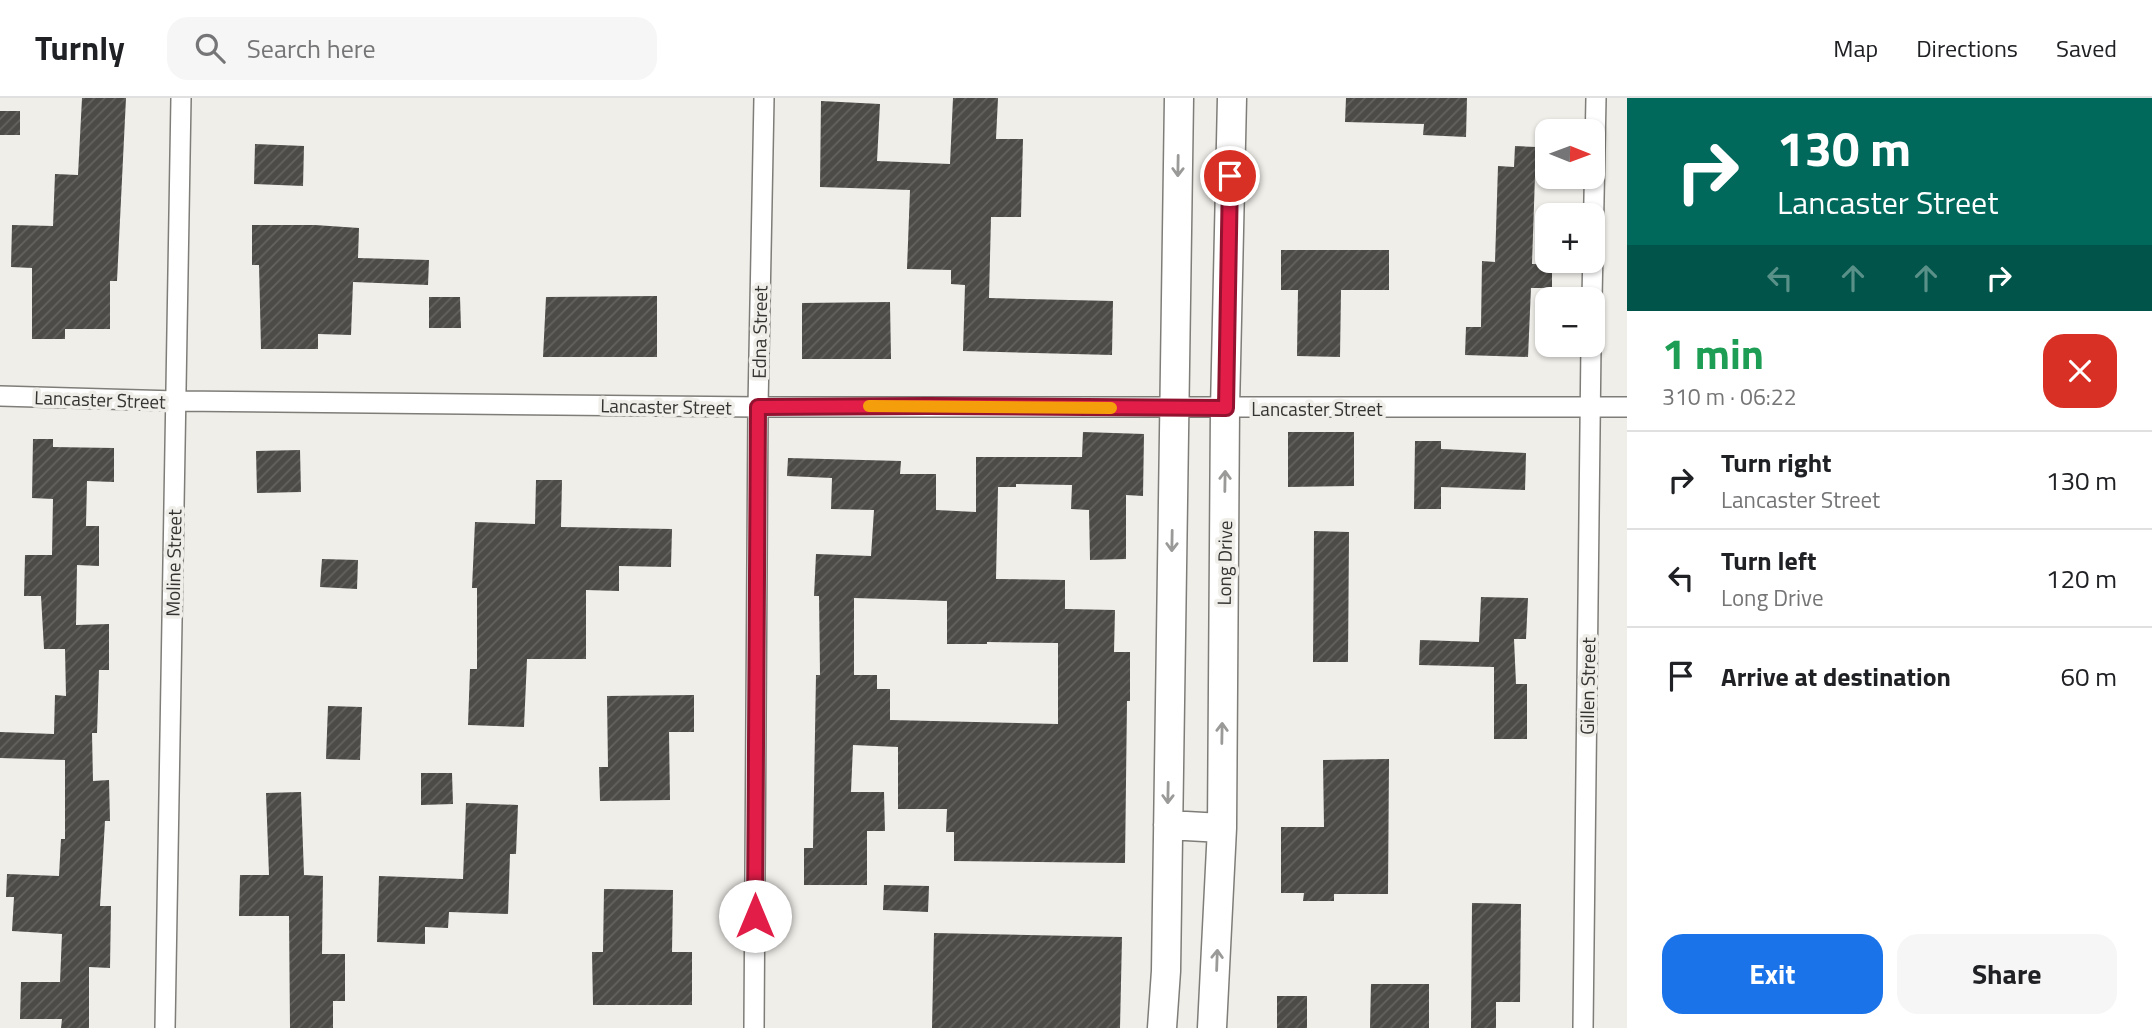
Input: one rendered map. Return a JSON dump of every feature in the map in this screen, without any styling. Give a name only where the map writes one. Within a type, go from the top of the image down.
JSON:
[{"type":"main road","points":[[1162,1028],[1166,971],[1179,98]]},
{"type":"main road","name":"Long Drive","points":[[1212,1028],[1222,828],[1232,98]]},
{"type":"main road","points":[[1168,825],[1222,828]]},
{"type":"street","name":"Moline Street","points":[[165,1028],[181,98]]},
{"type":"street","name":"Edna Street","points":[[754,1028],[758,407],[764,98]]},
{"type":"street","points":[[1592,287],[1596,98]]},
{"type":"street","name":"Gillen Street","points":[[1583,1028],[1591,357]]},
{"type":"street","name":"Lancaster Street","points":[[0,396],[176,401],[758,407],[1627,407]]},
{"type":"building","points":[[82,98],[126,98],[117,281],[110,281],[110,329],[65,329],[65,339],[32,339],[32,268],[11,267],[12,225],[53,226],[55,174],[78,175]]},
{"type":"building","points":[[953,98],[998,98],[996,139],[1023,139],[1021,217],[991,217],[989,298],[1113,301],[1112,355],[963,351],[965,285],[951,284],[951,270],[907,269],[910,190],[820,187],[821,101],[880,104],[877,161],[950,164]]},
{"type":"building","points":[[1346,98],[1467,98],[1466,137],[1423,135],[1424,124],[1345,122]]},
{"type":"building","points":[[0,111],[20,111],[20,135],[0,135]]},
{"type":"building","points":[[255,144],[304,146],[303,186],[254,184]]},
{"type":"building","points":[[1515,146],[1535,147],[1532,264],[1535,264],[1535,273],[1552,273],[1552,287],[1531,288],[1528,357],[1465,355],[1466,327],[1481,327],[1482,261],[1495,262],[1498,166],[1514,167]]},
{"type":"building","points":[[252,225],[359,228],[358,258],[429,260],[428,285],[353,282],[351,335],[318,334],[318,349],[261,349],[259,265],[252,265]]},
{"type":"building","points":[[1281,250],[1389,250],[1389,290],[1341,290],[1340,357],[1297,356],[1298,290],[1281,290]]},
{"type":"building","points":[[657,296],[657,357],[543,357],[546,297]]},
{"type":"building","points":[[429,297],[460,297],[461,328],[429,328]]},
{"type":"building","points":[[890,302],[891,359],[802,359],[802,303]]},
{"type":"building","points":[[1083,432],[1144,434],[1143,496],[1126,495],[1126,559],[1090,560],[1089,510],[1071,509],[1072,485],[1016,484],[1016,487],[998,487],[996,579],[1065,580],[1065,609],[1115,610],[1114,652],[1130,652],[1125,863],[954,861],[954,832],[946,832],[947,809],[898,809],[898,747],[853,745],[851,792],[884,792],[885,831],[867,831],[867,885],[804,885],[804,848],[813,848],[816,675],[820,675],[819,596],[814,596],[816,554],[871,556],[874,510],[831,509],[832,478],[787,476],[788,458],[901,461],[900,474],[936,474],[936,510],[976,512],[976,457],[1082,457]],"holes":[[[854,598],[947,601],[947,644],[1058,643],[1058,724],[890,720],[890,689],[877,689],[877,675],[854,675]]]},
{"type":"building","points":[[1288,432],[1354,432],[1354,486],[1288,487]]},
{"type":"building","points":[[33,439],[53,439],[53,447],[114,448],[114,482],[87,481],[86,526],[99,526],[99,566],[77,565],[76,625],[109,624],[109,670],[99,670],[97,733],[92,733],[93,781],[109,780],[110,821],[105,821],[100,906],[111,906],[110,968],[89,967],[89,1028],[61,1028],[62,1019],[20,1019],[21,982],[60,982],[62,934],[12,931],[14,897],[6,897],[7,874],[59,876],[61,839],[65,839],[65,760],[0,758],[0,732],[54,734],[55,695],[66,696],[65,649],[44,649],[41,596],[24,596],[25,555],[52,555],[53,499],[32,498]]},
{"type":"building","points":[[1415,441],[1441,441],[1441,449],[1526,453],[1525,490],[1441,487],[1441,509],[1414,509]]},
{"type":"building","points":[[300,450],[301,492],[257,493],[256,451]]},
{"type":"building","points":[[536,480],[562,480],[561,527],[672,529],[671,567],[619,566],[619,591],[586,590],[586,659],[527,659],[524,727],[468,725],[470,669],[477,669],[477,588],[472,588],[475,522],[535,524]]},
{"type":"building","points":[[1314,531],[1349,532],[1348,662],[1313,662]]},
{"type":"building","points":[[322,559],[358,560],[357,589],[320,587]]},
{"type":"building","points":[[1481,597],[1528,598],[1526,639],[1514,639],[1516,684],[1527,684],[1527,739],[1494,739],[1494,667],[1419,665],[1420,640],[1479,642]]},
{"type":"building","points":[[694,695],[694,732],[669,732],[670,800],[600,801],[599,767],[608,767],[607,696]]},
{"type":"building","points":[[328,706],[362,707],[360,760],[326,759]]},
{"type":"building","points":[[1389,759],[1388,894],[1334,894],[1334,901],[1303,901],[1304,893],[1281,893],[1281,827],[1324,827],[1323,760]]},
{"type":"building","points":[[421,773],[452,773],[453,804],[421,805]]},
{"type":"building","points":[[301,792],[304,875],[323,876],[322,954],[345,954],[345,1001],[333,1001],[333,1028],[290,1028],[289,916],[239,916],[240,875],[269,875],[266,793]]},
{"type":"building","points":[[466,803],[518,805],[516,854],[510,854],[508,914],[449,912],[448,928],[425,927],[425,944],[377,942],[379,876],[463,879]]},
{"type":"building","points":[[884,885],[929,886],[928,912],[883,910]]},
{"type":"building","points":[[604,889],[673,890],[672,952],[692,952],[692,1005],[593,1005],[592,952],[603,952]]},
{"type":"building","points":[[1472,903],[1521,904],[1520,1002],[1496,1002],[1496,1028],[1471,1028]]},
{"type":"building","points":[[934,933],[1122,937],[1120,1028],[932,1028]]},
{"type":"building","points":[[1371,984],[1429,984],[1429,1028],[1370,1028]]},
{"type":"building","points":[[1277,996],[1307,996],[1307,1028],[1277,1028]]},
{"type":"slow traffic","points":[[869,406],[1111,408]]},
{"type":"route","points":[[755,916],[758,407],[1226,408],[1230,176]]}]
